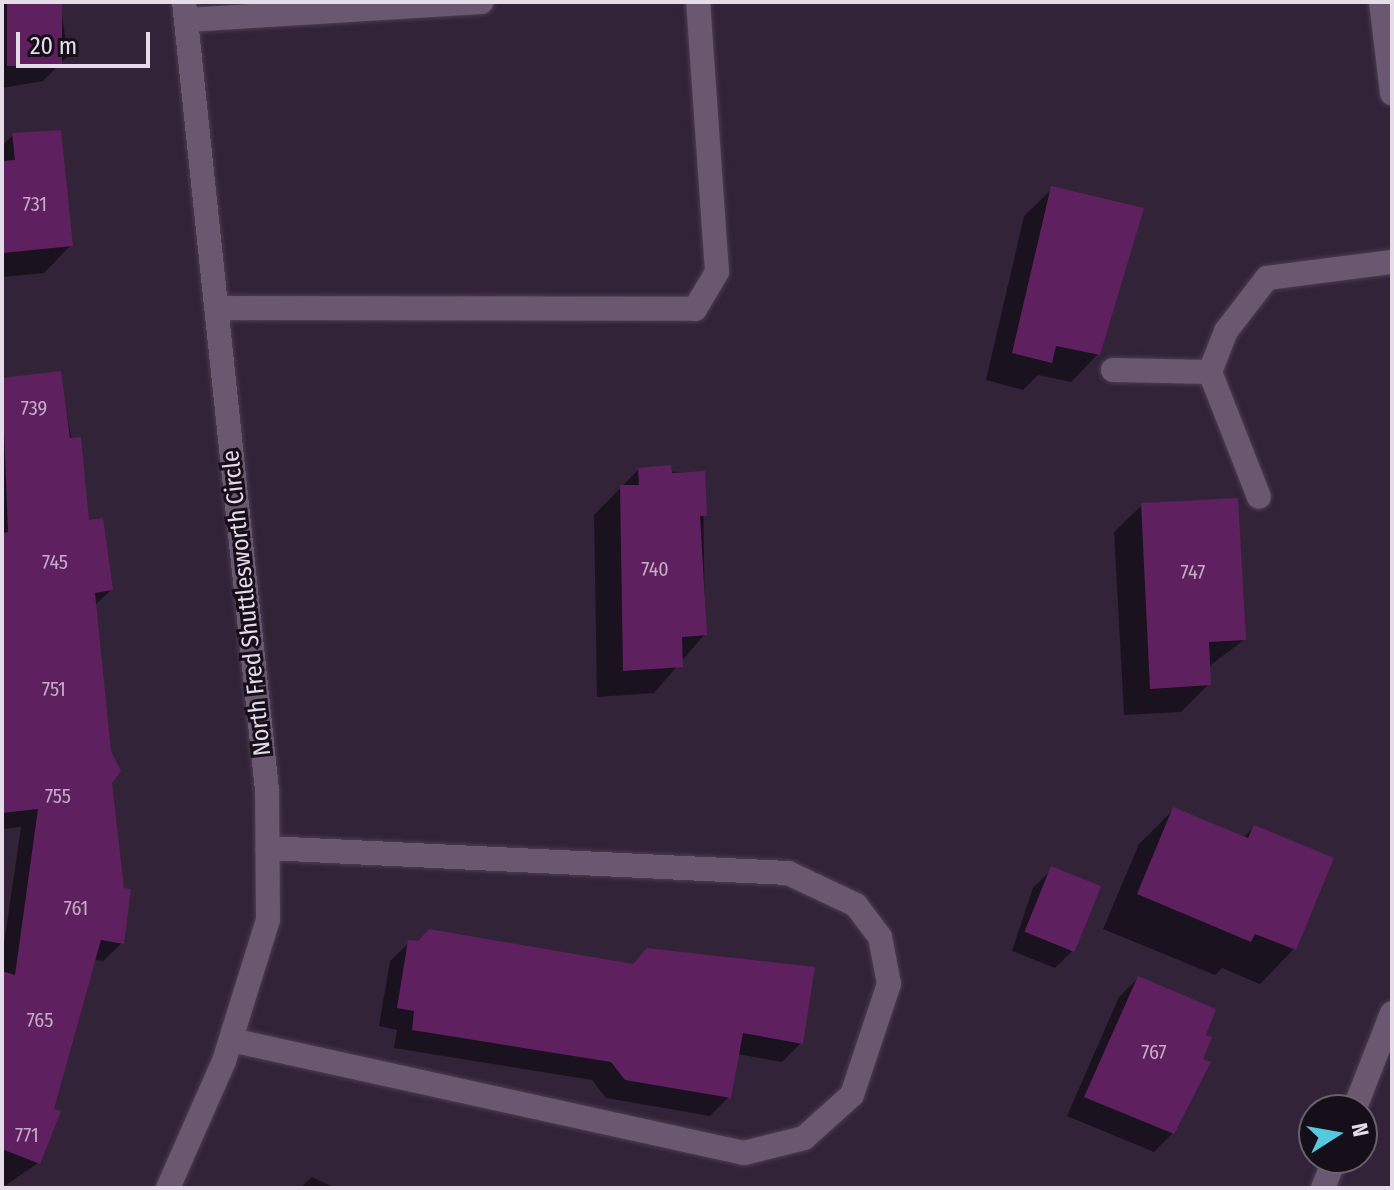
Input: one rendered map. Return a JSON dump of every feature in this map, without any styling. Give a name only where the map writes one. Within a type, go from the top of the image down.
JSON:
[{"type":"street","points":[[185,11],[481,2]]},
{"type":"street","points":[[217,308],[695,309],[717,272],[698,2]]},
{"type":"street","points":[[1381,2],[1392,93]]},
{"type":"street","name":"North Fred Shuttlesworth Circle","points":[[168,1188],[231,1040],[268,920],[268,848],[217,308],[185,11]]},
{"type":"street","points":[[1259,497],[1210,372],[1226,331],[1267,278],[1392,262]]},
{"type":"street","points":[[1113,370],[1210,372]]},
{"type":"street","points":[[231,1040],[744,1153],[804,1138],[852,1095],[889,984],[880,937],[856,905],[788,873],[268,848]]},
{"type":"street","points":[[1360,1094],[1392,1013]]},
{"type":"building","points":[[7,2],[62,2],[62,66],[7,66]]},
{"type":"building","points":[[61,130],[73,246],[2,253],[2,161],[15,160],[12,133]]},
{"type":"building","points":[[1051,186],[1144,208],[1100,355],[1056,346],[1052,363],[1012,353]]},
{"type":"building","points":[[61,371],[70,438],[81,437],[89,520],[103,518],[113,590],[95,593],[111,751],[121,771],[112,783],[124,888],[131,889],[124,944],[101,940],[54,1109],[61,1111],[40,1164],[2,1149],[2,971],[15,975],[38,809],[2,813],[2,533],[8,532],[2,378]]},
{"type":"building","points":[[671,465],[672,473],[705,471],[707,516],[700,516],[707,635],[682,637],[683,667],[623,671],[620,485],[639,485],[638,468]]},
{"type":"building","points":[[1238,498],[1246,640],[1209,642],[1211,685],[1150,689],[1141,503]]},
{"type":"building","points":[[1173,807],[1248,838],[1254,825],[1334,858],[1296,950],[1255,934],[1251,942],[1137,894]]},
{"type":"building","points":[[1051,866],[1101,886],[1074,952],[1024,932]]},
{"type":"building","points":[[429,929],[633,964],[647,948],[815,967],[803,1044],[743,1033],[731,1098],[625,1080],[611,1062],[412,1030],[414,1011],[397,1008],[408,940],[418,941]]},
{"type":"building","points":[[1138,976],[1216,1009],[1206,1035],[1212,1037],[1203,1059],[1211,1062],[1174,1134],[1084,1097]]}]
